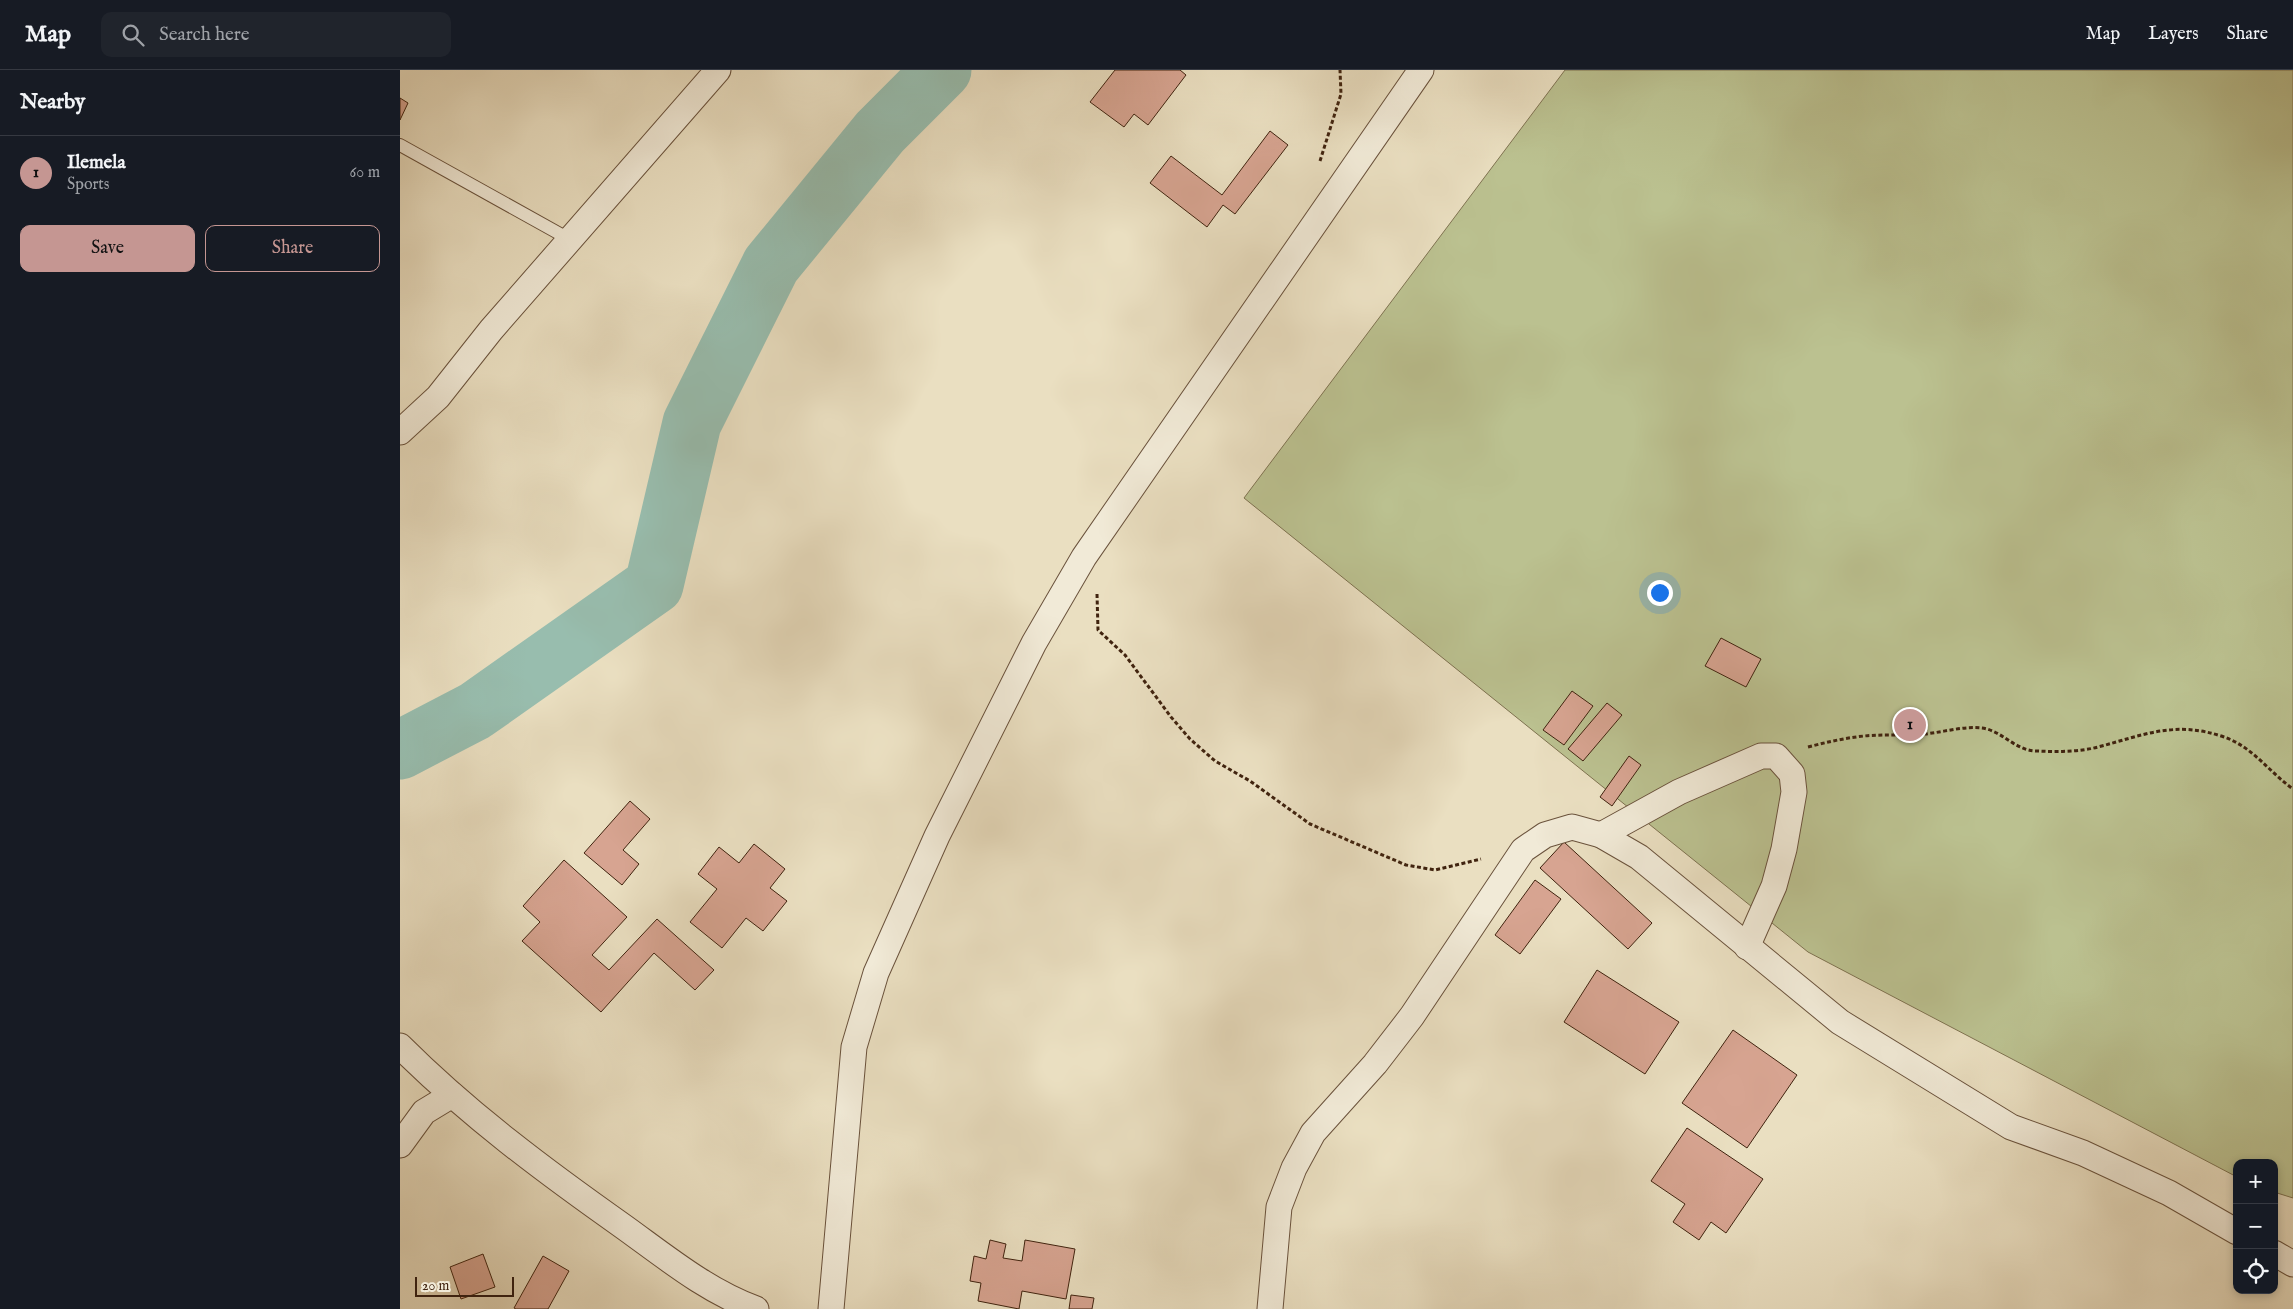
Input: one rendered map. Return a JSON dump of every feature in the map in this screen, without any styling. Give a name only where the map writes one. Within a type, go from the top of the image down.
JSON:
[{"type":"street","points":[[400,432],[438,397],[491,330],[718,70]]},
{"type":"street","points":[[832,1309],[854,1047],[876,973],[936,836],[998,710],[1084,557],[1421,70]]},
{"type":"street","points":[[1601,835],[1679,792],[1761,756],[1776,756],[1792,774],[1794,792],[1784,849],[1774,886],[1747,947]]},
{"type":"street","points":[[1270,1309],[1279,1207],[1294,1168],[1313,1133],[1375,1064],[1412,1016],[1523,850],[1545,835],[1572,827],[1601,835],[1639,856],[1840,1022],[2012,1126],[2082,1153],[2169,1193],[2233,1230]]},
{"type":"street","points":[[400,1046],[452,1095],[546,1169],[696,1280],[756,1309]]},
{"type":"street","points":[[400,1145],[424,1112],[452,1095]]},
{"type":"street","points":[[2278,1255],[2293,1264]]},
{"type":"lane","points":[[400,145],[569,239]]},
{"type":"path","points":[[1319,164],[1341,94],[1340,70]]},
{"type":"path","points":[[1084,557],[1094,578],[1097,591],[1098,630],[1125,655],[1171,717],[1190,739],[1215,762],[1250,781],[1310,824],[1406,865],[1435,870],[1523,850]]},
{"type":"path","points":[[1782,761],[1804,748],[1865,736],[1984,728],[1997,733],[2023,749],[2034,752],[2096,747],[2154,730],[2194,730],[2224,737],[2242,745],[2293,789]]},
{"type":"green space","points":[[1565,70],[2293,70],[2293,1198],[2278,1193],[2278,1159],[2233,1159],[2233,1175],[1808,952],[1244,498]]},
{"type":"building","points":[[1115,70],[1180,70],[1186,75],[1148,125],[1134,114],[1124,127],[1090,102]]},
{"type":"building","points":[[400,98],[408,103],[400,120]]},
{"type":"building","points":[[1270,131],[1288,145],[1235,214],[1223,205],[1207,227],[1150,183],[1171,156],[1222,195]]},
{"type":"building","points":[[1721,638],[1761,659],[1746,687],[1705,666]]},
{"type":"building","points":[[1572,691],[1593,706],[1564,745],[1543,730]]},
{"type":"building","points":[[1607,703],[1622,715],[1583,761],[1568,749]]},
{"type":"building","points":[[1629,756],[1641,765],[1612,806],[1600,797]]},
{"type":"building","points":[[630,801],[650,819],[623,850],[639,864],[622,885],[584,853]]},
{"type":"building","points":[[1564,842],[1652,923],[1628,949],[1540,868]]},
{"type":"building","points":[[754,844],[785,869],[770,888],[787,901],[763,931],[746,918],[722,948],[690,922],[717,889],[698,874],[719,847],[739,863]]},
{"type":"building","points":[[564,860],[627,917],[592,955],[609,970],[657,919],[714,970],[695,990],[654,953],[601,1012],[522,941],[540,922],[523,906]]},
{"type":"building","points":[[1535,880],[1561,899],[1520,954],[1495,935]]},
{"type":"building","points":[[1597,970],[1679,1022],[1645,1074],[1564,1022]]},
{"type":"building","points":[[1733,1030],[1797,1075],[1747,1148],[1682,1103]]},
{"type":"building","points":[[1687,1128],[1763,1179],[1726,1233],[1711,1222],[1699,1240],[1673,1222],[1685,1204],[1651,1181]]},
{"type":"building","points":[[990,1240],[1006,1244],[1003,1258],[1022,1261],[1025,1240],[1075,1249],[1066,1299],[1022,1291],[1019,1309],[978,1301],[981,1283],[970,1281],[974,1256],[986,1259]]},
{"type":"building","points":[[483,1254],[495,1287],[461,1299],[450,1267]]},
{"type":"building","points":[[543,1256],[569,1271],[548,1309],[514,1308]]},
{"type":"building","points":[[1071,1295],[1094,1298],[1092,1309],[1069,1309]]},
{"type":"waterway","points":[[400,750],[475,711],[654,585],[692,423],[771,265],[880,132],[942,70]]},
{"type":"place","name":"Ilemela","points":[[1910,725]]}]
